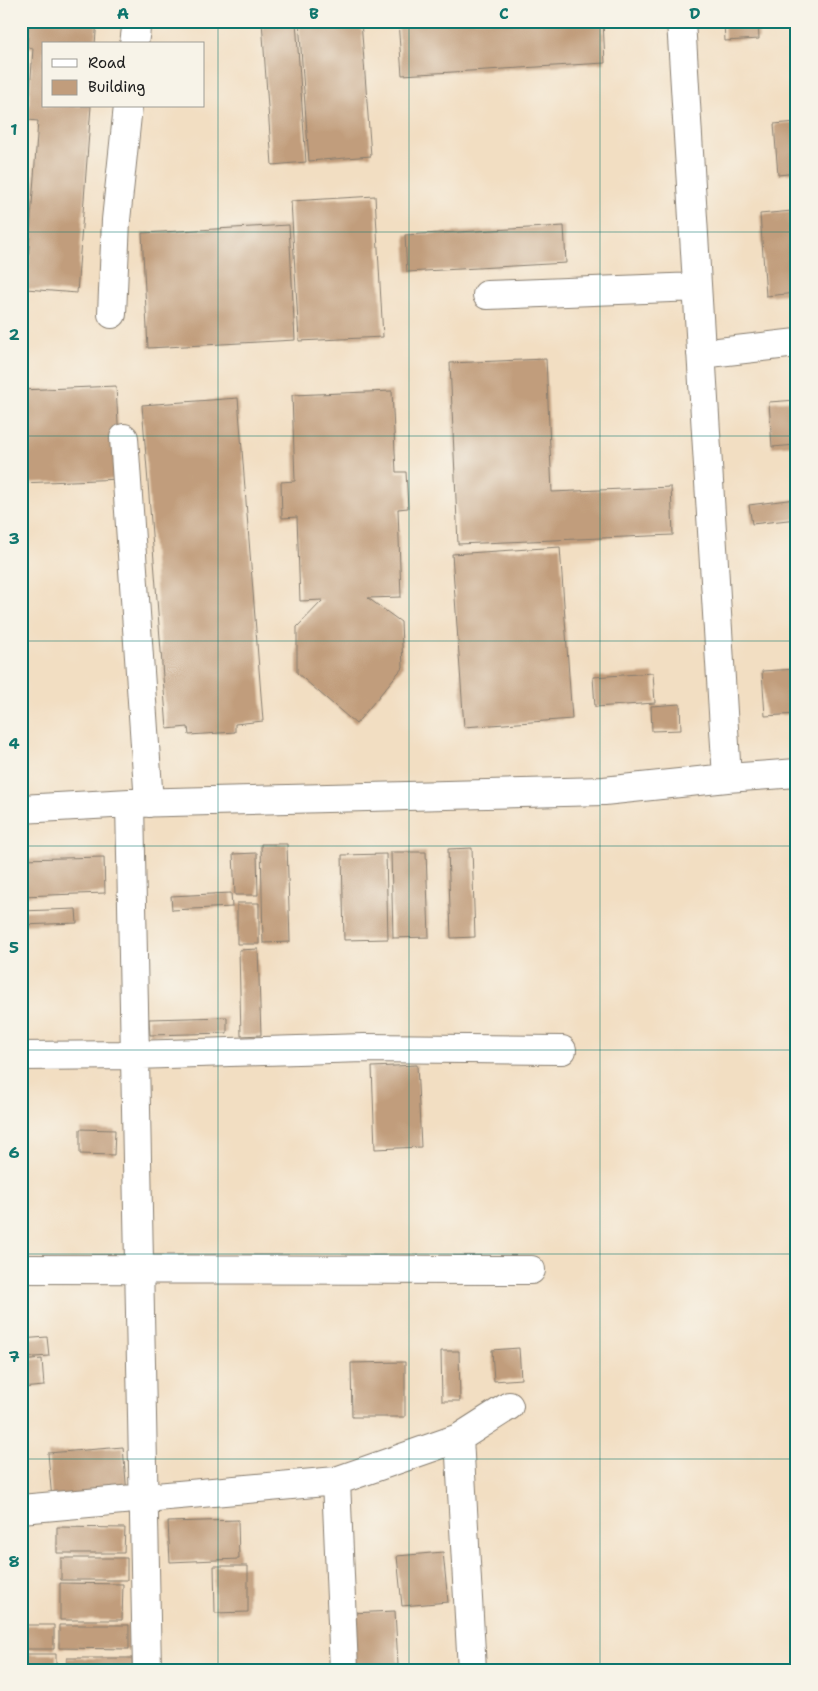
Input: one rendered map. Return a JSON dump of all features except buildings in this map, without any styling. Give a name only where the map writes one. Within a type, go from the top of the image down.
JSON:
[{"type":"street","points":[[134,42],[137,21]]},
{"type":"street","points":[[681,21],[727,778]]},
{"type":"street","points":[[112,314],[116,220],[128,108]]},
{"type":"street","points":[[487,295],[697,287]]},
{"type":"street","points":[[701,354],[797,343]]},
{"type":"street","points":[[124,438],[140,803],[135,1055],[147,1670]]},
{"type":"street","points":[[21,809],[140,803],[604,791],[727,778],[797,773]]},
{"type":"street","points":[[21,1056],[135,1055],[364,1048],[562,1050]]},
{"type":"street","points":[[21,1268],[530,1270]]},
{"type":"street","points":[[21,1509],[336,1481],[459,1438],[509,1406]]},
{"type":"street","points":[[459,1438],[472,1670]]},
{"type":"street","points":[[336,1481],[344,1670]]}]
